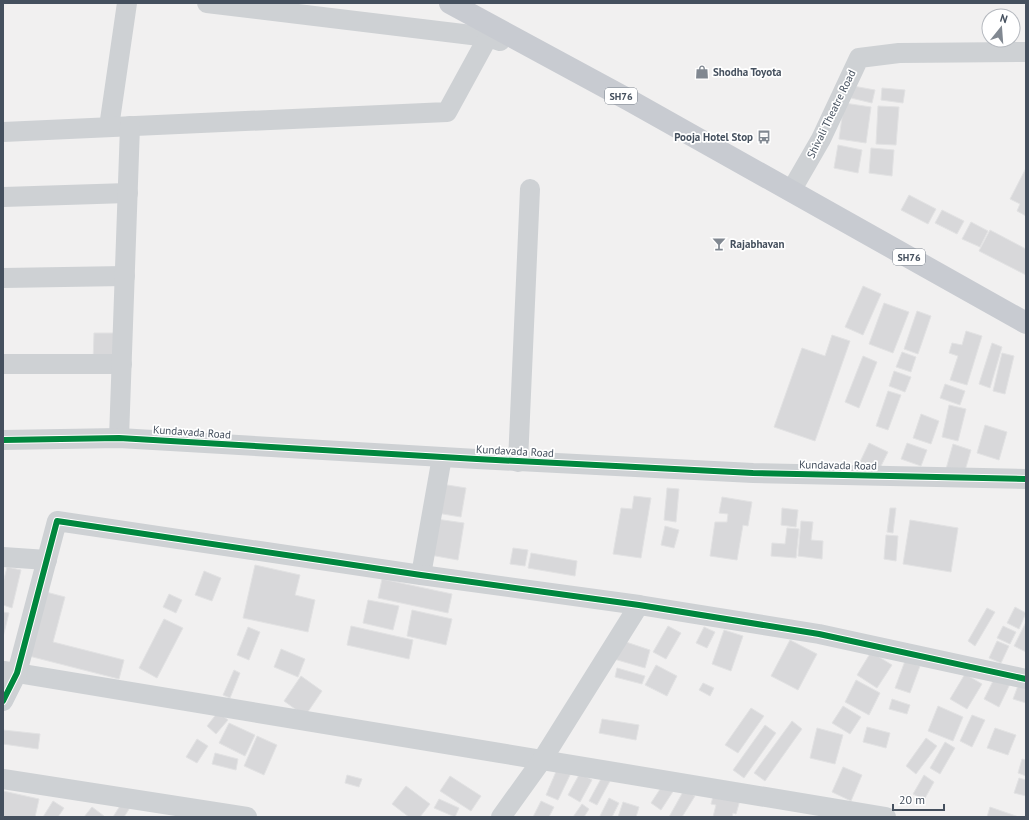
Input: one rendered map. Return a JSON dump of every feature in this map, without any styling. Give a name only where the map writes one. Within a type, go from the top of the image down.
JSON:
[{"type":"main road","name":"SH76","points":[[450,3],[629,100],[1026,323]]},
{"type":"street","points":[[109,127],[127,3]]},
{"type":"street","points":[[207,3],[488,37],[537,50]]},
{"type":"street","points":[[3,132],[447,112],[488,37]]},
{"type":"street","name":"Shivali Theatre Road","points":[[791,191],[821,139],[859,58],[899,53],[1026,52]]},
{"type":"street","points":[[119,438],[130,126]]},
{"type":"street","points":[[518,462],[530,189]]},
{"type":"street","points":[[3,197],[128,193]]},
{"type":"street","points":[[3,278],[125,276]]},
{"type":"street","points":[[3,364],[122,364]]},
{"type":"street","name":"Kundavada Road","points":[[3,440],[119,438],[518,462],[753,473],[1026,480]]},
{"type":"street","points":[[421,575],[442,457]]},
{"type":"street","points":[[3,701],[10,672],[47,560],[57,521],[421,575],[639,605],[819,634],[1026,679]]},
{"type":"street","points":[[3,557],[47,560]]},
{"type":"street","points":[[501,817],[542,760],[639,605]]},
{"type":"street","points":[[10,672],[886,817]]},
{"type":"street","points":[[3,779],[247,817]]},
{"type":"building","points":[[853,86],[875,90],[872,103],[851,98]]},
{"type":"building","points":[[882,88],[905,90],[903,103],[881,100]]},
{"type":"building","points":[[844,103],[871,107],[866,143],[839,139]]},
{"type":"building","points":[[878,106],[899,107],[896,145],[876,144]]},
{"type":"building","points":[[838,145],[862,150],[858,173],[834,168]]},
{"type":"building","points":[[871,148],[894,150],[892,176],[869,173]]},
{"type":"building","points":[[1026,168],[1026,216],[1017,211],[1020,204],[1010,199]]},
{"type":"building","points":[[909,195],[936,209],[928,224],[901,210]]},
{"type":"building","points":[[942,210],[964,221],[957,234],[935,223]]},
{"type":"building","points":[[971,222],[988,231],[980,247],[962,239]]},
{"type":"building","points":[[990,230],[1026,249],[1026,275],[979,251]]},
{"type":"building","points":[[863,286],[881,294],[863,335],[845,327]]},
{"type":"building","points":[[884,303],[909,312],[893,353],[869,344]]},
{"type":"building","points":[[917,311],[931,316],[918,354],[904,349]]},
{"type":"building","points":[[966,331],[982,336],[967,385],[950,380],[958,356],[949,353],[952,343],[962,345]]},
{"type":"building","points":[[94,333],[116,333],[116,364],[93,364]]},
{"type":"building","points":[[832,335],[850,341],[815,441],[774,427],[802,348],[825,356]]},
{"type":"building","points":[[992,343],[1002,347],[990,388],[979,384]]},
{"type":"building","points":[[902,352],[916,357],[911,372],[896,367]]},
{"type":"building","points":[[1002,353],[1014,356],[1005,394],[993,391]]},
{"type":"building","points":[[863,356],[877,362],[859,408],[845,402]]},
{"type":"building","points":[[894,371],[911,377],[905,392],[889,386]]},
{"type":"building","points":[[945,384],[965,391],[960,405],[940,398]]},
{"type":"building","points":[[888,391],[901,395],[888,430],[876,426]]},
{"type":"building","points":[[949,405],[966,409],[958,441],[942,437]]},
{"type":"building","points":[[921,414],[939,421],[931,444],[913,438]]},
{"type":"building","points":[[985,425],[1007,432],[999,460],[977,453]]},
{"type":"building","points":[[869,443],[888,452],[878,472],[859,464]]},
{"type":"building","points":[[907,443],[927,450],[921,466],[901,459]]},
{"type":"building","points":[[953,444],[971,450],[964,474],[946,469]]},
{"type":"building","points":[[441,484],[466,488],[461,517],[437,513]]},
{"type":"building","points":[[667,488],[679,489],[676,522],[664,520]]},
{"type":"building","points":[[634,496],[651,498],[641,558],[613,554],[621,508],[632,509]]},
{"type":"building","points":[[722,497],[752,502],[748,526],[743,525],[737,560],[710,556],[715,522],[727,522],[728,514],[719,513]]},
{"type":"building","points":[[782,508],[798,510],[796,527],[781,525]]},
{"type":"building","points":[[890,508],[896,508],[893,533],[887,532]]},
{"type":"building","points":[[436,519],[464,523],[458,560],[430,555]]},
{"type":"building","points":[[910,520],[958,528],[951,572],[903,564]]},
{"type":"building","points":[[801,521],[813,522],[811,540],[823,541],[822,559],[798,556]]},
{"type":"building","points":[[665,526],[679,530],[674,548],[661,545]]},
{"type":"building","points":[[787,528],[799,529],[796,558],[771,556],[772,543],[785,544]]},
{"type":"building","points":[[886,535],[898,536],[896,561],[884,559]]},
{"type":"building","points":[[513,548],[528,550],[525,566],[510,564]]},
{"type":"building","points":[[531,553],[577,561],[575,576],[528,568]]},
{"type":"building","points":[[255,565],[300,575],[295,595],[315,600],[308,632],[243,618]]},
{"type":"building","points":[[7,567],[21,570],[12,608],[3,605],[3,583]]},
{"type":"building","points":[[204,571],[221,578],[212,601],[195,595]]},
{"type":"building","points":[[382,579],[452,594],[448,613],[378,598]]},
{"type":"building","points":[[42,591],[65,597],[53,642],[124,660],[119,679],[25,655]]},
{"type":"building","points":[[169,594],[182,600],[176,613],[163,607]]},
{"type":"building","points":[[368,600],[399,606],[393,630],[363,623]]},
{"type":"building","points":[[1015,607],[1026,613],[1019,629],[1007,623]]},
{"type":"building","points":[[987,608],[995,612],[975,646],[968,641]]},
{"type":"building","points":[[412,610],[452,619],[446,645],[407,636]]},
{"type":"building","points":[[3,612],[9,613],[3,637]]},
{"type":"building","points":[[164,619],[183,628],[157,678],[139,668]]},
{"type":"building","points":[[1026,622],[1026,652],[1014,646]]},
{"type":"building","points":[[351,626],[413,640],[409,659],[347,645]]},
{"type":"building","points":[[668,626],[681,633],[666,659],[653,652]]},
{"type":"building","points":[[1003,626],[1016,632],[1010,644],[997,638]]},
{"type":"building","points":[[248,627],[260,632],[249,660],[237,655]]},
{"type":"building","points":[[704,627],[715,632],[707,648],[696,643]]},
{"type":"building","points":[[724,630],[743,636],[731,671],[712,664]]},
{"type":"building","points":[[620,640],[650,650],[645,668],[614,659]]},
{"type":"building","points":[[790,640],[817,654],[798,690],[771,676]]},
{"type":"building","points":[[997,641],[1009,646],[1001,663],[989,658]]},
{"type":"building","points":[[281,649],[305,659],[298,677],[274,667]]},
{"type":"building","points":[[871,652],[892,665],[877,688],[857,675]]},
{"type":"building","points":[[905,661],[920,666],[910,693],[895,688]]},
{"type":"building","points":[[656,665],[677,676],[667,696],[645,685]]},
{"type":"building","points":[[617,668],[645,676],[642,684],[615,677]]},
{"type":"building","points":[[234,670],[240,673],[230,698],[223,695]]},
{"type":"building","points":[[965,674],[982,684],[967,709],[950,699]]},
{"type":"building","points":[[301,676],[322,691],[305,716],[284,701]]},
{"type":"building","points":[[995,677],[1010,684],[999,707],[984,699]]},
{"type":"building","points":[[856,680],[880,693],[869,715],[845,702]]},
{"type":"building","points":[[703,683],[714,688],[710,696],[699,690]]},
{"type":"building","points":[[1019,683],[1026,686],[1026,703],[1013,699]]},
{"type":"building","points":[[892,699],[910,705],[907,714],[889,709]]},
{"type":"building","points":[[843,706],[861,717],[850,734],[832,723]]},
{"type":"building","points":[[938,706],[963,717],[953,741],[928,731]]},
{"type":"building","points":[[751,708],[764,716],[738,753],[725,745]]},
{"type":"building","points":[[218,712],[228,720],[216,734],[207,726]]},
{"type":"building","points":[[972,715],[985,720],[972,747],[960,741]]},
{"type":"building","points":[[602,719],[639,725],[636,740],[599,733]]},
{"type":"building","points":[[792,721],[802,729],[765,781],[754,773]]},
{"type":"building","points":[[229,723],[255,735],[245,756],[219,743]]},
{"type":"building","points":[[765,725],[776,733],[744,778],[733,770]]},
{"type":"building","points":[[867,727],[890,733],[886,748],[863,742]]},
{"type":"building","points":[[817,728],[843,735],[835,764],[810,758]]},
{"type":"building","points":[[995,728],[1016,735],[1008,755],[987,748]]},
{"type":"building","points":[[3,730],[40,734],[38,749],[3,744]]},
{"type":"building","points":[[257,736],[277,745],[264,775],[244,766]]},
{"type":"building","points":[[926,738],[937,746],[916,774],[906,766]]},
{"type":"building","points":[[197,739],[208,746],[197,763],[186,757]]},
{"type":"building","points":[[945,742],[955,748],[940,774],[930,768]]},
{"type":"building","points":[[215,753],[238,759],[236,770],[212,764]]},
{"type":"building","points":[[1022,759],[1026,760],[1026,776],[1018,773]]},
{"type":"building","points":[[558,767],[571,773],[558,800],[546,795]]},
{"type":"building","points":[[843,767],[862,775],[851,801],[832,792]]},
{"type":"building","points":[[580,773],[592,780],[580,802],[568,795]]},
{"type":"building","points":[[347,775],[362,779],[359,787],[345,783]]},
{"type":"building","points":[[924,775],[934,782],[924,800],[913,794]]},
{"type":"building","points":[[450,776],[481,796],[471,811],[440,791]]},
{"type":"building","points":[[602,777],[610,781],[597,805],[589,801]]},
{"type":"building","points":[[1019,778],[1026,780],[1026,796],[1014,793]]},
{"type":"building","points":[[664,783],[674,790],[661,810],[651,803]]},
{"type":"building","points":[[406,786],[430,804],[420,817],[409,817],[392,804]]},
{"type":"building","points":[[684,790],[695,796],[682,817],[669,817]]},
{"type":"building","points":[[3,791],[39,799],[35,817],[3,817]]},
{"type":"building","points":[[714,793],[740,800],[736,814],[733,813],[732,817],[713,817],[716,805],[711,804]]},
{"type":"building","points":[[609,798],[619,803],[612,817],[600,816]]},
{"type":"building","points":[[439,799],[459,808],[455,817],[434,808]]},
{"type":"building","points":[[53,801],[64,808],[58,817],[43,817]]},
{"type":"building","points":[[123,801],[131,806],[124,817],[113,817]]},
{"type":"building","points":[[541,801],[554,807],[549,817],[533,817]]},
{"type":"building","points":[[623,802],[639,807],[636,817],[618,817]]},
{"type":"building","points":[[582,804],[589,809],[584,817],[573,817]]},
{"type":"building","points":[[92,807],[104,816],[84,817]]},
{"type":"building","points":[[990,807],[1019,817],[987,817]]},
{"type":"cycle path","points":[[3,440],[119,438],[477,459],[753,473],[1026,479]]},
{"type":"cycle path","points":[[3,701],[17,673],[57,521],[421,575],[639,605],[819,634],[1026,679]]},
{"type":"place","name":"Shodha Toyota","points":[[702,72]]},
{"type":"place","name":"Pooja Hotel Stop","points":[[764,137]]},
{"type":"place","name":"Rajabhavan","points":[[719,244]]}]
